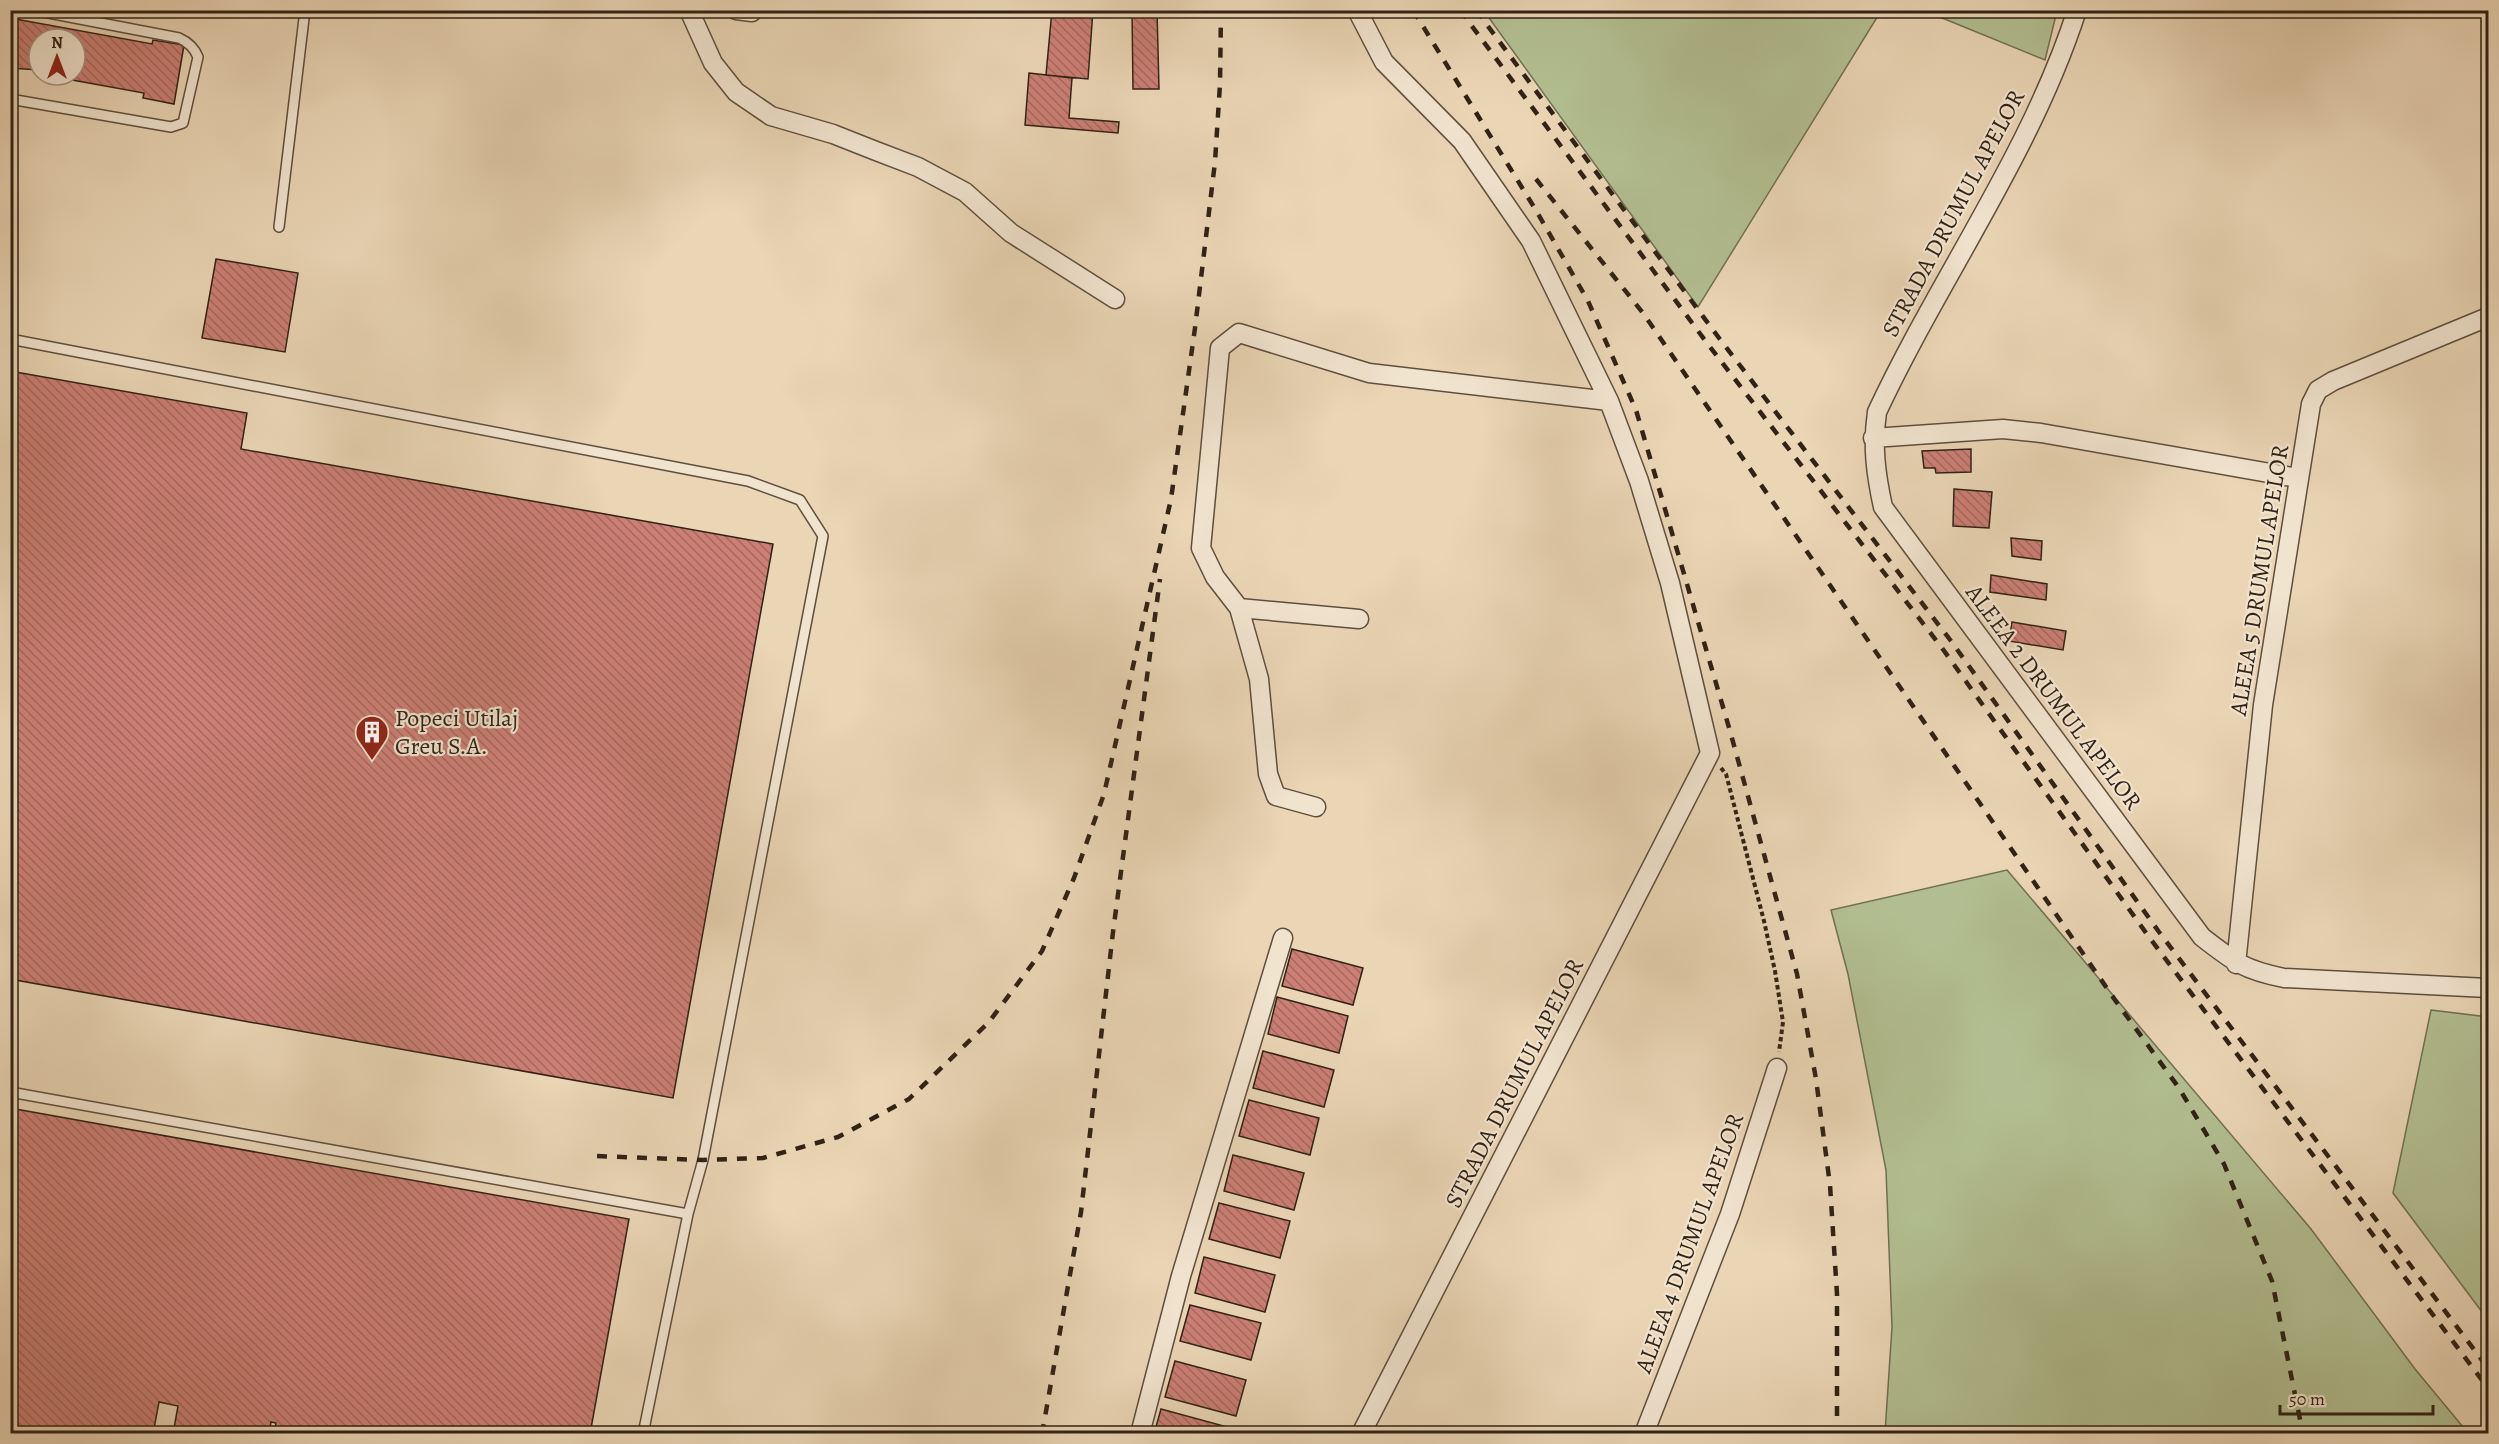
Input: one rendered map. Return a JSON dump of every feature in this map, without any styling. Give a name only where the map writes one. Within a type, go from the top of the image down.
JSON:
[{"type":"street","points":[[689,10],[714,63],[736,92],[771,116],[833,134],[918,167],[965,192],[1011,232],[1115,299]]},
{"type":"street","points":[[1357,10],[1384,62],[1462,141],[1531,241],[1609,402],[1639,481],[1670,583],[1710,753]]},
{"type":"street","name":"STRADA DRUMUL APELOR","points":[[1873,438],[1876,412],[2015,155],[2064,52],[2077,10]]},
{"type":"street","name":"ALEEA 5 DRUMUL APELOR","points":[[2236,964],[2263,705],[2311,404],[2318,390],[2333,381],[2488,317]]},
{"type":"street","points":[[1316,807],[1275,796],[1268,774],[1259,679],[1239,608],[1215,577],[1201,548],[1220,348],[1239,333],[1369,374],[1609,402]]},
{"type":"street","points":[[1873,438],[2003,429],[2041,433],[2298,478]]},
{"type":"street","name":"ALEEA 2 DRUMUL APELOR","points":[[1873,438],[1875,468],[1883,507],[2202,937],[2236,964],[2258,973],[2284,978],[2488,988]]},
{"type":"street","points":[[1239,608],[1359,619]]},
{"type":"street","name":"STRADA DRUMUL APELOR","points":[[1361,1434],[1710,753]]},
{"type":"street","points":[[1140,1434],[1181,1276],[1283,938]]},
{"type":"street","name":"ALEEA 4 DRUMUL APELOR","points":[[1644,1434],[1730,1214],[1777,1068]]},
{"type":"lane","points":[[10,99],[171,127],[183,123],[198,57],[188,42],[179,38],[33,10]]},
{"type":"lane","points":[[279,227],[305,10]]},
{"type":"lane","points":[[10,339],[748,481],[800,500],[823,536],[704,1160],[688,1214],[643,1434]]},
{"type":"lane","points":[[10,1092],[688,1214]]},
{"type":"path","points":[[1710,753],[1726,774],[1764,921],[1783,1022],[1777,1068]]},
{"type":"green space","points":[[1484,11],[1881,11],[1698,307]]},
{"type":"green space","points":[[1925,11],[2057,11],[2045,60]]},
{"type":"green space","points":[[2007,870],[2311,1229],[2415,1369],[2468,1433],[1885,1433],[1892,1327],[1886,1170],[1848,974],[1831,910]]},
{"type":"green space","points":[[2431,1010],[2488,1017],[2488,1320],[2393,1193]]},
{"type":"building","points":[[1052,10],[1093,10],[1088,79],[1046,75]]},
{"type":"building","points":[[1132,10],[1157,10],[1159,89],[1133,89]]},
{"type":"building","points":[[10,18],[59,27],[27,27],[27,69],[10,68]]},
{"type":"building","points":[[87,32],[152,44],[153,40],[184,45],[174,104],[143,98],[144,93],[87,83]]},
{"type":"building","points":[[1029,73],[1072,78],[1069,118],[1119,122],[1118,133],[1025,125]]},
{"type":"building","points":[[216,259],[298,273],[285,352],[202,338]]},
{"type":"building","name":"Popeci Utilaj Greu S.A.","points":[[10,371],[247,413],[241,449],[773,544],[673,1098],[10,979]]},
{"type":"building","points":[[1971,449],[1971,472],[1936,473],[1935,468],[1924,468],[1922,451]]},
{"type":"building","points":[[1954,489],[1992,492],[1989,528],[1953,526]]},
{"type":"building","points":[[2011,538],[2042,541],[2041,560],[2012,556]]},
{"type":"building","points":[[1991,575],[2047,584],[2046,600],[1990,592]]},
{"type":"building","points":[[2012,622],[2066,631],[2063,650],[2009,641]]},
{"type":"building","points":[[1292,949],[1363,968],[1353,1005],[1282,986]]},
{"type":"building","points":[[1277,997],[1348,1016],[1339,1053],[1268,1034]]},
{"type":"building","points":[[1263,1051],[1334,1070],[1324,1107],[1253,1088]]},
{"type":"building","points":[[1249,1100],[1319,1118],[1310,1155],[1239,1136]]},
{"type":"building","points":[[10,1108],[629,1219],[590,1434],[274,1434],[276,1423],[271,1422],[269,1434],[173,1434],[178,1406],[159,1402],[153,1434],[10,1434],[10,1394],[14,1376],[10,1376]]},
{"type":"building","points":[[1233,1155],[1304,1173],[1294,1210],[1224,1191]]},
{"type":"building","points":[[1219,1203],[1290,1221],[1280,1258],[1209,1239]]},
{"type":"building","points":[[1204,1257],[1275,1275],[1265,1312],[1195,1293]]},
{"type":"building","points":[[1190,1305],[1261,1323],[1251,1360],[1180,1341]]},
{"type":"building","points":[[1175,1361],[1246,1380],[1236,1416],[1165,1397]]},
{"type":"building","points":[[1161,1409],[1231,1428],[1230,1434],[1154,1434]]},
{"type":"railway","points":[[597,1156],[703,1160],[763,1158],[838,1137],[909,1099],[989,1022],[1042,951],[1074,878],[1104,794],[1171,499],[1215,162],[1220,84],[1221,10]]},
{"type":"railway","points":[[1413,10],[1537,212],[1588,301],[1636,410],[1730,731],[1797,974],[1816,1079],[1830,1185],[1837,1294],[1837,1434]]},
{"type":"railway","points":[[1460,10],[1707,343],[1942,648],[2149,937],[2488,1388]]},
{"type":"railway","points":[[1476,10],[1719,338],[1951,641],[2159,932],[2488,1368]]},
{"type":"railway","points":[[1536,179],[1643,313],[2115,1000],[2179,1088],[2224,1164],[2272,1281],[2303,1434]]},
{"type":"railway","points":[[1042,1434],[1081,1212],[1113,932],[1160,579]]},
{"type":"place","name":"Popeci Utilaj Greu S.A.","points":[[372,761]]}]
